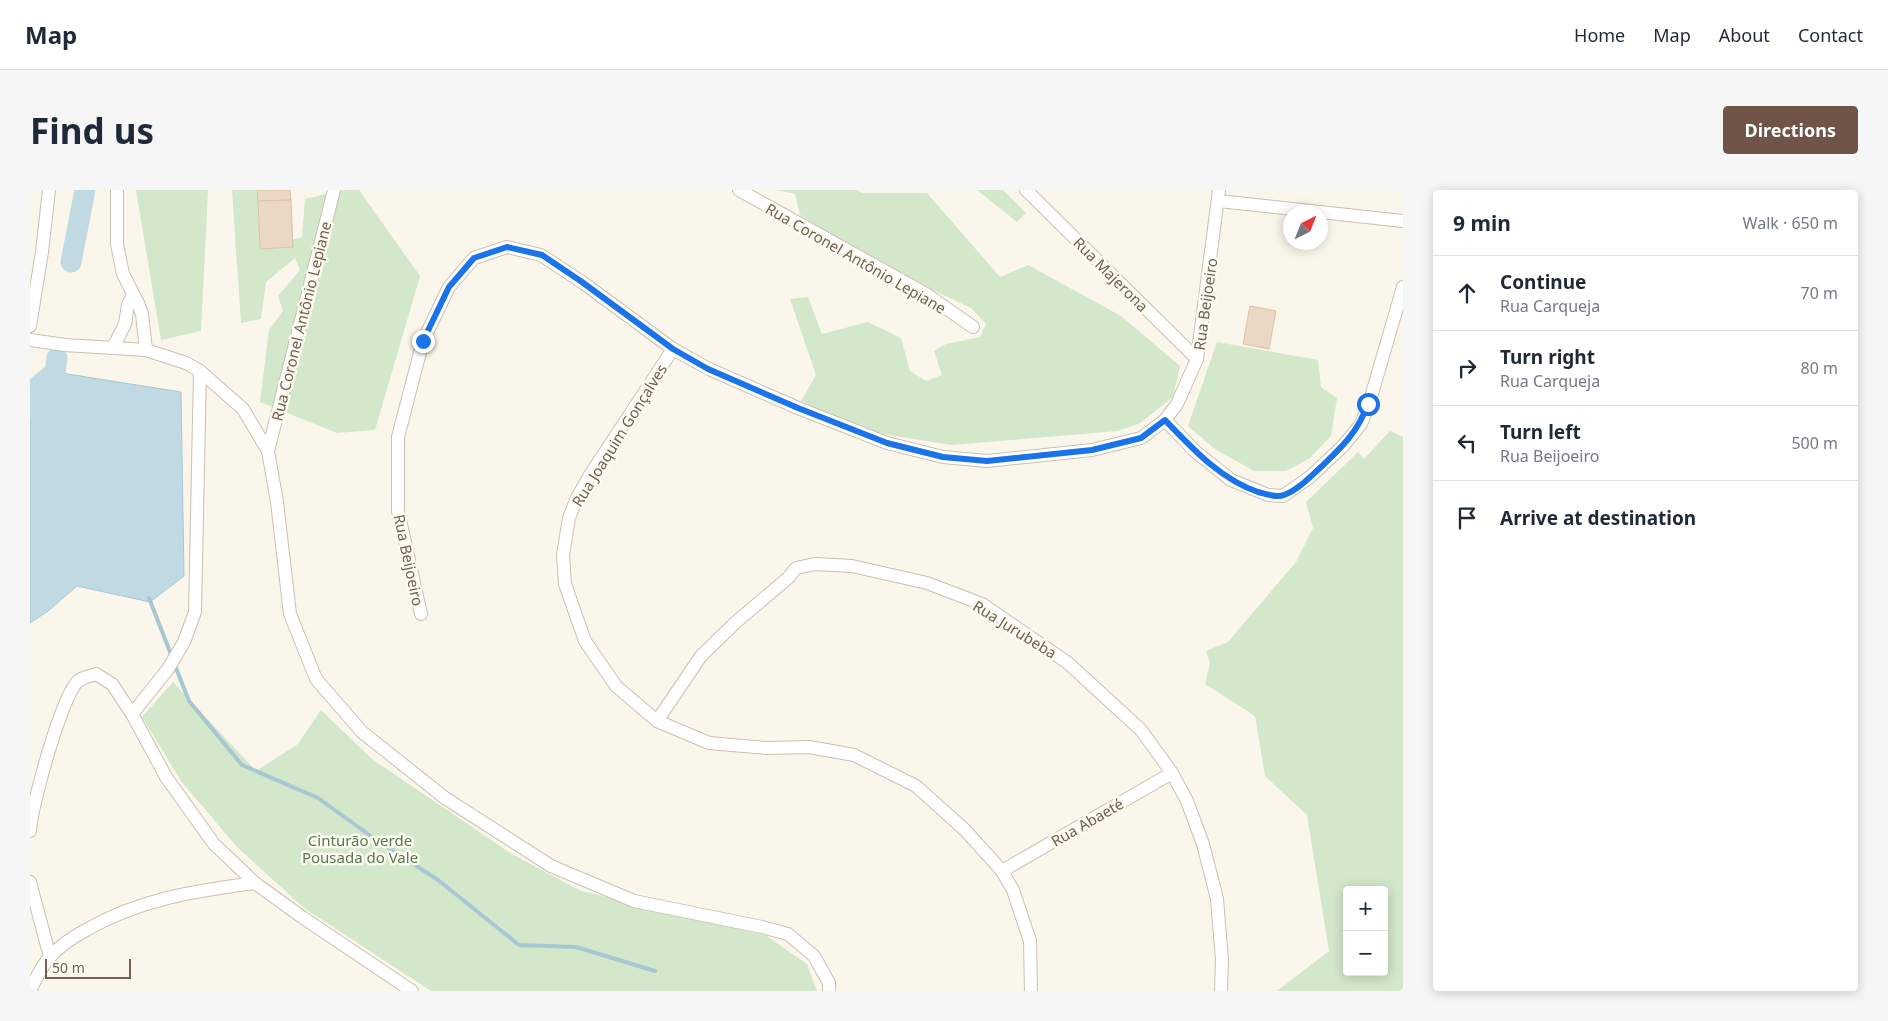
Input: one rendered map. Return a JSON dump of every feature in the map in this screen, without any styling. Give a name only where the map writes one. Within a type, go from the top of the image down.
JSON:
[{"type":"street","points":[[30,326],[42,252],[49,190]]},
{"type":"street","points":[[117,190],[117,244],[123,274],[142,314],[146,350]]},
{"type":"street","name":"Rua Coronel Antônio Lepiane","points":[[268,451],[334,190]]},
{"type":"street","name":"Rua Coronel Antônio Lepiane","points":[[739,190],[926,294],[973,327]]},
{"type":"street","name":"Rua Majerona","points":[[1026,190],[1197,359]]},
{"type":"street","points":[[1219,196],[1403,221]]},
{"type":"street","name":"Rua Beijoeiro","points":[[421,614],[398,511],[398,437],[423,341],[449,287],[474,258],[507,247],[542,255],[673,349],[708,369],[798,408],[887,443],[943,457],[987,461],[1092,450],[1141,438],[1165,420],[1176,404],[1197,359],[1219,196]]},
{"type":"street","points":[[1165,420],[1196,452],[1231,480],[1268,495],[1283,496],[1310,477],[1343,446],[1361,424],[1403,287]]},
{"type":"street","points":[[113,348],[126,324],[128,305],[133,295]]},
{"type":"street","points":[[30,340],[65,345],[146,350],[186,363],[200,371],[243,409],[268,451],[277,502],[290,614],[316,679],[362,732],[445,798],[551,866],[634,901],[788,934],[814,956],[829,982],[829,991]]},
{"type":"street","name":"Rua Joaquim Gonçalves","points":[[673,349],[615,435],[577,498],[569,518],[563,555],[565,584],[586,641],[616,686],[657,720],[709,743],[766,748],[810,747],[854,755],[916,786],[966,830],[1002,871],[1013,890],[1030,941],[1031,991]]},
{"type":"street","points":[[132,714],[168,669],[184,642],[195,612],[200,371]]},
{"type":"street","name":"Rua Jurubeba","points":[[657,720],[701,656],[736,622],[788,578],[796,568],[815,564],[852,566],[927,583],[982,604],[1068,662],[1141,730],[1172,773],[1186,801],[1203,844],[1217,899],[1222,960],[1220,991]]},
{"type":"street","points":[[30,831],[41,777],[68,695],[79,680],[96,674],[112,684],[132,714],[166,777],[214,844],[255,884],[412,991]]},
{"type":"street","name":"Rua Abaeté","points":[[1002,871],[1172,773]]},
{"type":"street","points":[[30,882],[50,957]]},
{"type":"street","points":[[30,991],[50,957],[72,938],[110,917],[143,905],[200,891],[255,884]]},
{"type":"green space","points":[[136,190],[208,190],[201,331],[161,340]]},
{"type":"green space","points":[[232,190],[257,190],[265,248],[302,237],[305,199],[343,190],[359,190],[420,276],[375,430],[337,433],[260,402],[269,330],[283,311],[278,296],[300,270],[295,258],[266,282],[261,319],[241,323]]},
{"type":"green space","points":[[776,190],[857,190],[862,193],[927,193],[1000,277],[1028,265],[1121,316],[1180,366],[1173,397],[1140,423],[1118,431],[952,445],[888,435],[845,423],[801,401],[816,375],[790,299],[808,297],[822,334],[868,322],[901,338],[910,371],[926,381],[942,375],[934,351],[946,344],[980,337],[986,324],[971,308],[883,267],[800,215],[795,194]]},
{"type":"green space","points":[[977,190],[1003,190],[1026,213],[1017,222]]},
{"type":"green space","points":[[1217,342],[1318,360],[1321,387],[1337,398],[1331,436],[1310,458],[1286,471],[1254,471],[1215,449],[1188,426]]},
{"type":"green space","points":[[1390,431],[1403,437],[1403,991],[1277,991],[1329,951],[1307,815],[1265,776],[1255,716],[1205,684],[1210,663],[1206,651],[1228,642],[1296,562],[1313,528],[1306,502],[1358,452],[1364,459]]},
{"type":"green space","name":"Cinturão verde Pousada do Vale","points":[[173,682],[256,771],[298,744],[321,710],[372,759],[512,854],[581,891],[767,936],[807,964],[817,991],[431,991],[304,908],[237,847],[181,781],[142,717]]},
{"type":"water","points":[[55,372],[181,392],[184,576],[150,602],[77,586],[48,611],[30,623],[30,410],[38,386]]},
{"type":"building","points":[[257,190],[290,190],[291,200],[258,201]]},
{"type":"building","points":[[291,200],[293,247],[260,249],[258,201]]},
{"type":"building","points":[[1250,306],[1276,311],[1269,349],[1243,344]]},
{"type":"waterway","points":[[71,262],[85,190]]},
{"type":"waterway","points":[[30,410],[38,386],[55,372],[57,358]]},
{"type":"waterway","points":[[149,598],[172,657]]},
{"type":"waterway","points":[[174,663],[189,701],[242,765],[318,798],[375,839],[438,880],[519,945],[576,947],[655,971]]},
{"type":"route","points":[[423,341],[449,287],[474,258],[507,247],[542,255],[673,349],[708,369],[798,408],[887,443],[943,457],[987,461],[1092,450],[1141,438],[1165,420],[1196,452],[1231,480],[1268,495],[1283,496],[1310,477],[1343,446],[1361,424],[1368,404]]}]
